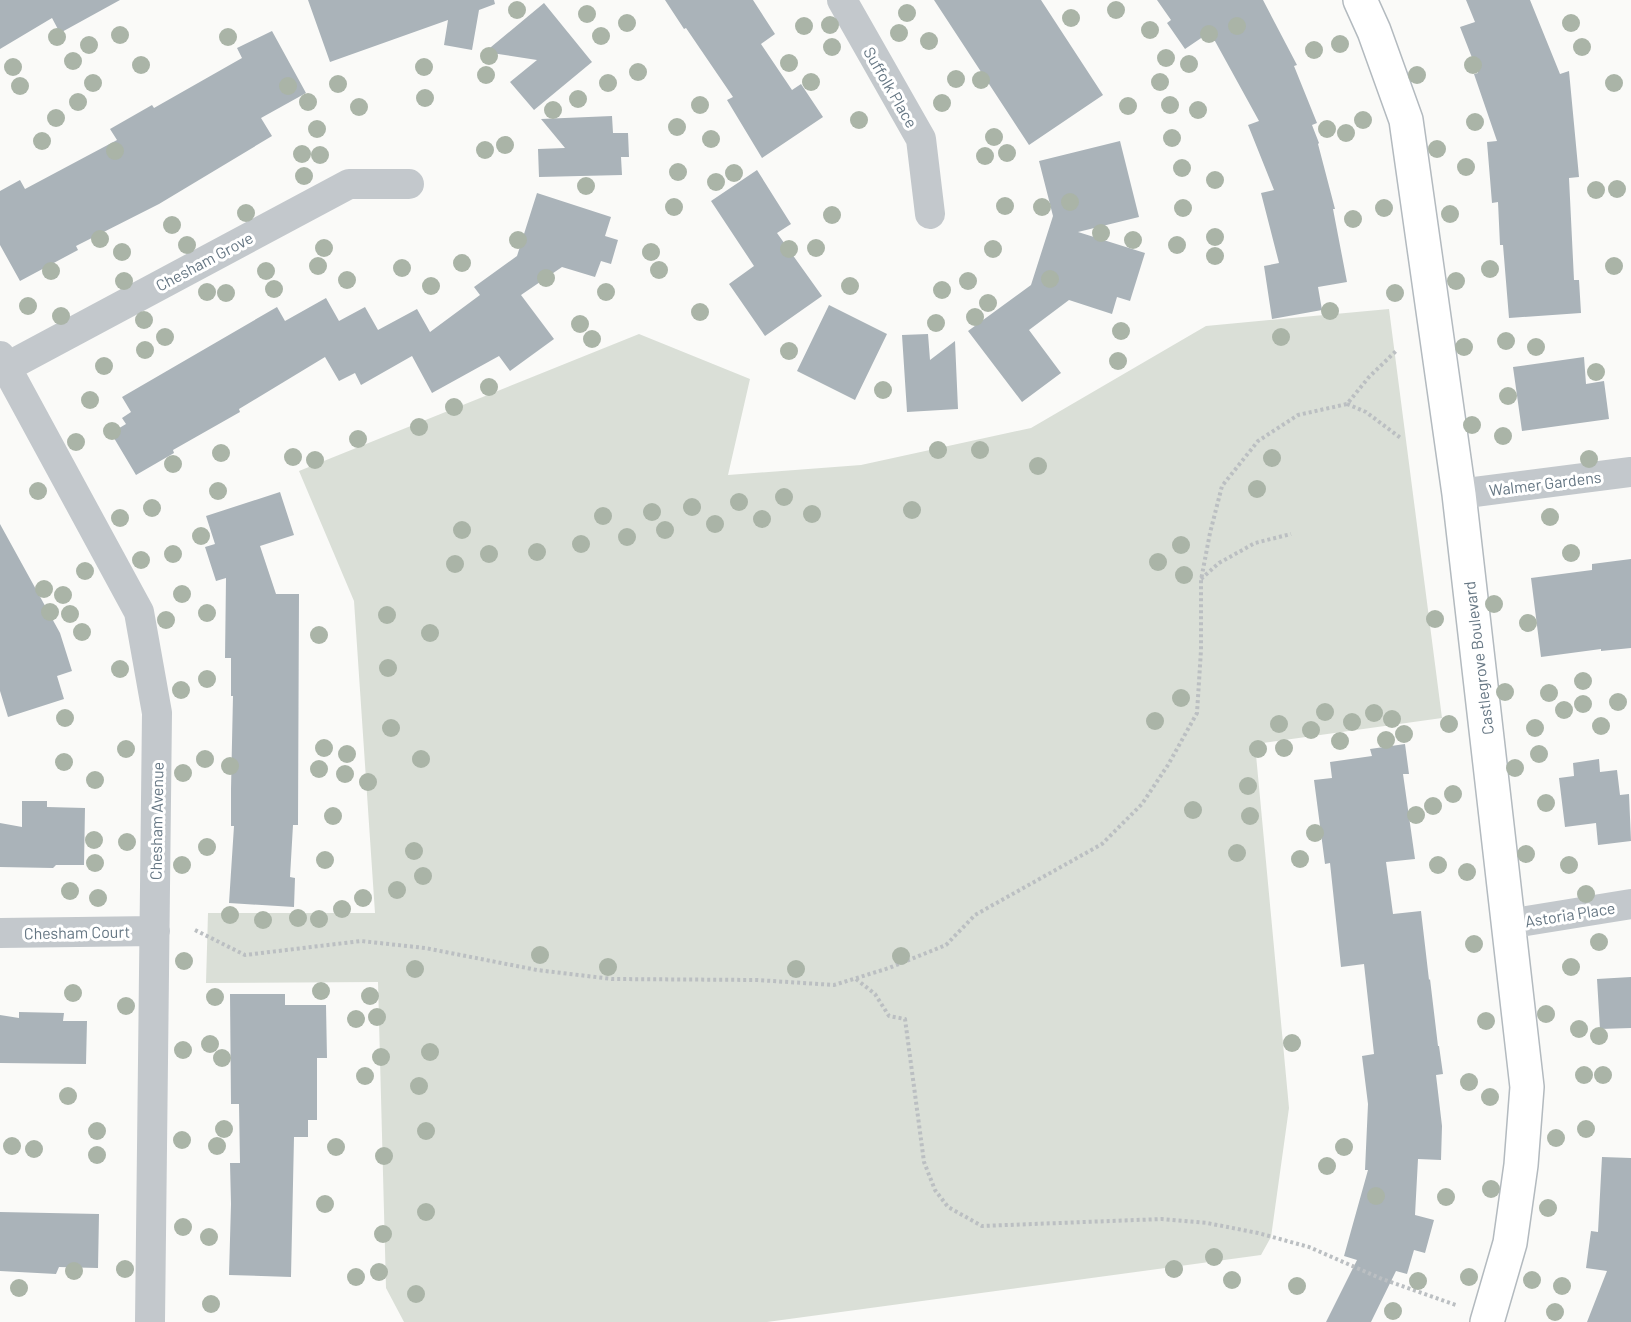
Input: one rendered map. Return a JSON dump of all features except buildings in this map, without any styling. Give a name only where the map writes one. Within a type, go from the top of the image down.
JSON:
[{"type":"street","name":"Suffolk Place","points":[[842,0],[921,140],[930,214]]},
{"type":"street","name":"Castlegrove Boulevard","points":[[1360,0],[1374,31],[1406,120],[1459,494],[1527,1087],[1521,1165],[1510,1243],[1487,1322]]},
{"type":"street","name":"Chesham Grove","points":[[3,362],[349,184],[409,184]]},
{"type":"street","name":"Chesham Avenue","points":[[3,362],[139,612],[158,713],[150,1322]]},
{"type":"street","name":"Walmer Gardens","points":[[1459,494],[1631,472]]},
{"type":"street","name":"Astoria Place","points":[[1508,924],[1631,904]]},
{"type":"street","name":"Chesham Court","points":[[0,933],[154,931]]},
{"type":"path","points":[[1347,404],[1396,351]]},
{"type":"path","points":[[195,930],[245,955],[360,941],[425,948],[537,970],[612,979],[757,980],[834,985],[889,968],[946,945],[975,915],[1102,844],[1142,804],[1168,765],[1197,713],[1201,650],[1201,580],[1222,486],[1258,441],[1298,415],[1347,404],[1365,412],[1402,439]]},
{"type":"path","points":[[1201,580],[1219,563],[1255,543],[1291,534]]},
{"type":"path","points":[[856,978],[874,994],[889,1016],[905,1019],[924,1162],[934,1190],[948,1207],[982,1226],[1162,1219],[1207,1222],[1308,1247],[1382,1279],[1456,1305]]},
{"type":"shaded area","points":[[1389,309],[1442,718],[1255,744],[1289,1108],[1271,1237],[1261,1255],[767,1322],[404,1322],[386,1288],[378,982],[206,983],[208,913],[375,913],[354,601],[299,471],[639,334],[750,379],[728,475],[861,465],[1031,428],[1206,326]]}]
